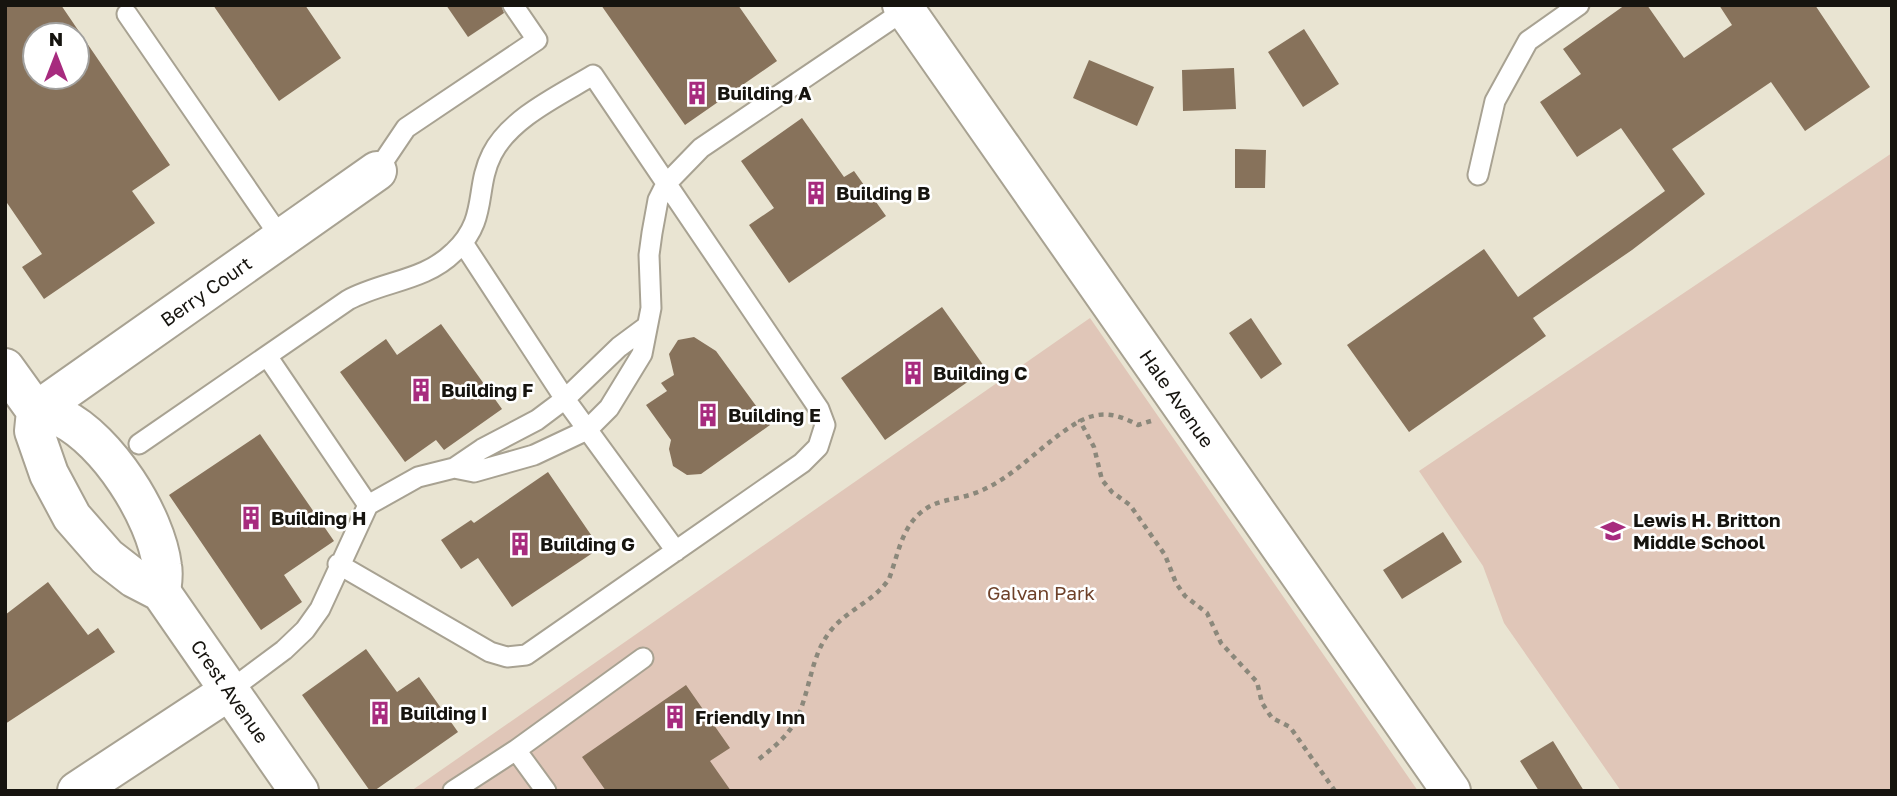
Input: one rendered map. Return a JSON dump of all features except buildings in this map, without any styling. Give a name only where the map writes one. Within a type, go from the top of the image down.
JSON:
[{"type":"street","name":"Hale Avenue","points":[[904,8],[1451,791]]},
{"type":"street","name":"Berry Court","points":[[36,411],[377,171]]},
{"type":"street","points":[[5,368],[36,411],[61,417],[88,437],[118,468],[148,522],[162,565],[161,593]]},
{"type":"street","name":"Crest Avenue","points":[[36,411],[34,431],[49,474],[72,517],[107,557],[134,578],[161,593],[299,791]]},
{"type":"street","points":[[77,791],[229,691]]},
{"type":"lane","points":[[377,171],[406,128],[537,40],[513,5]]},
{"type":"lane","points":[[1478,175],[1495,101],[1528,41],[1579,5]]},
{"type":"lane","points":[[454,468],[474,472],[505,465],[587,430],[625,386],[642,354],[651,308],[649,255],[652,233],[658,200],[666,184],[701,148],[904,8]]},
{"type":"lane","points":[[127,14],[281,238]]},
{"type":"lane","points":[[139,444],[348,300],[370,288],[413,277],[437,265],[463,243],[478,217],[487,167],[498,145],[530,115],[593,75],[819,409],[825,425],[818,447],[802,463],[526,655],[507,657],[490,652],[338,564]]},
{"type":"lane","points":[[463,243],[565,399],[676,551]]},
{"type":"lane","points":[[229,691],[284,650],[305,630],[320,609],[338,564],[368,505],[418,477],[454,468],[537,419],[565,399],[619,346],[646,327]]},
{"type":"lane","points":[[267,356],[368,505]]},
{"type":"lane","points":[[453,791],[516,750],[643,658]]},
{"type":"lane","points":[[516,750],[546,791]]},
{"type":"path","points":[[759,759],[779,743],[797,717],[820,648],[831,630],[851,610],[883,588],[889,579],[915,518],[938,501],[977,492],[996,483],[1054,436],[1080,421],[1104,413],[1116,415],[1138,425],[1156,418]]},
{"type":"path","points":[[1080,421],[1094,447],[1102,480],[1112,492],[1130,505],[1165,555],[1175,583],[1185,596],[1199,604],[1207,613],[1220,643],[1257,682],[1262,703],[1272,718],[1290,727],[1335,791]]},
{"type":"green space","points":[[1892,153],[1892,791],[1621,791],[1504,623],[1483,566],[1419,471]]},
{"type":"green space","name":"Galvan Park","points":[[1090,318],[1418,791],[411,791]]},
{"type":"place","name":"Building A","points":[[697,93]]},
{"type":"place","name":"Building B","points":[[816,193]]},
{"type":"place","name":"Building C","points":[[913,373]]},
{"type":"place","name":"Building F","points":[[421,390]]},
{"type":"place","name":"Building E","points":[[708,415]]},
{"type":"place","name":"Building H","points":[[251,518]]},
{"type":"place","name":"Lewis H. Britton Middle School","points":[[1613,531]]},
{"type":"place","name":"Building G","points":[[520,544]]},
{"type":"place","name":"Building I","points":[[380,713]]},
{"type":"place","name":"Friendly Inn","points":[[675,717]]}]
